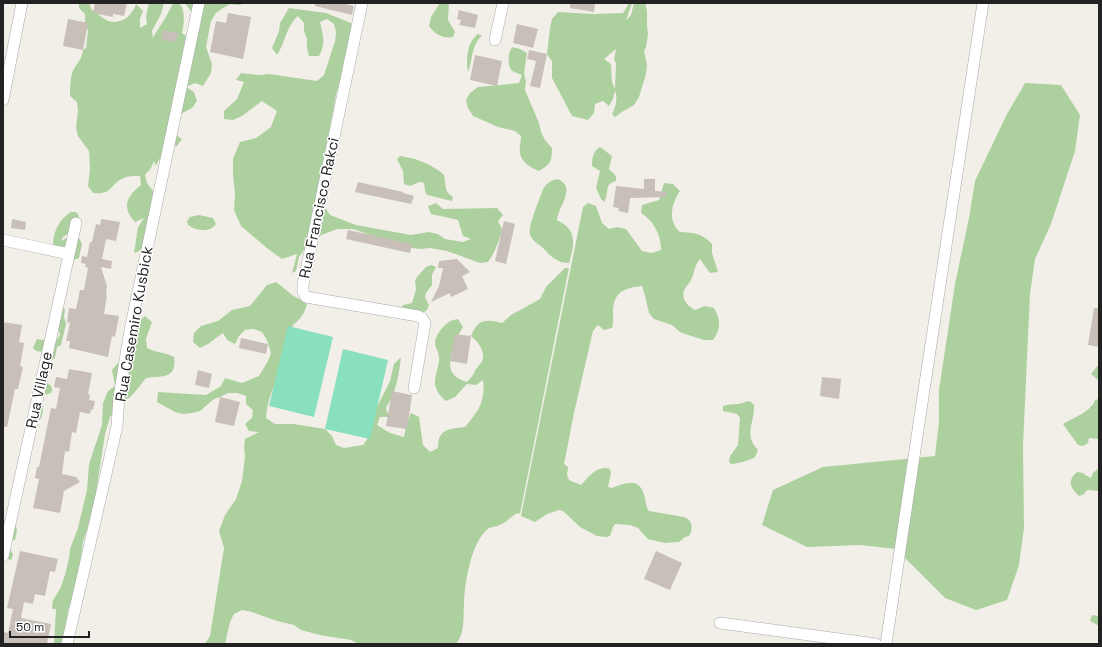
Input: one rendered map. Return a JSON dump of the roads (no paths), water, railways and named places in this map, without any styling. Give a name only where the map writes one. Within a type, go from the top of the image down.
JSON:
[{"type":"street","points":[[3,100],[22,3]]},
{"type":"street","name":"Rua Casemiro Kusbick","points":[[67,644],[116,426],[119,397],[130,330],[199,3]]},
{"type":"street","name":"Rua Francisco Rakci","points":[[362,3],[303,285],[303,292],[306,297],[418,316],[422,318],[424,323],[414,388]]},
{"type":"street","points":[[496,40],[504,3]]},
{"type":"street","points":[[886,644],[922,398],[983,3]]},
{"type":"street","name":"Rua Village","points":[[3,556],[76,223]]},
{"type":"street","points":[[3,240],[68,254]]},
{"type":"street","points":[[720,623],[876,644]]}]
